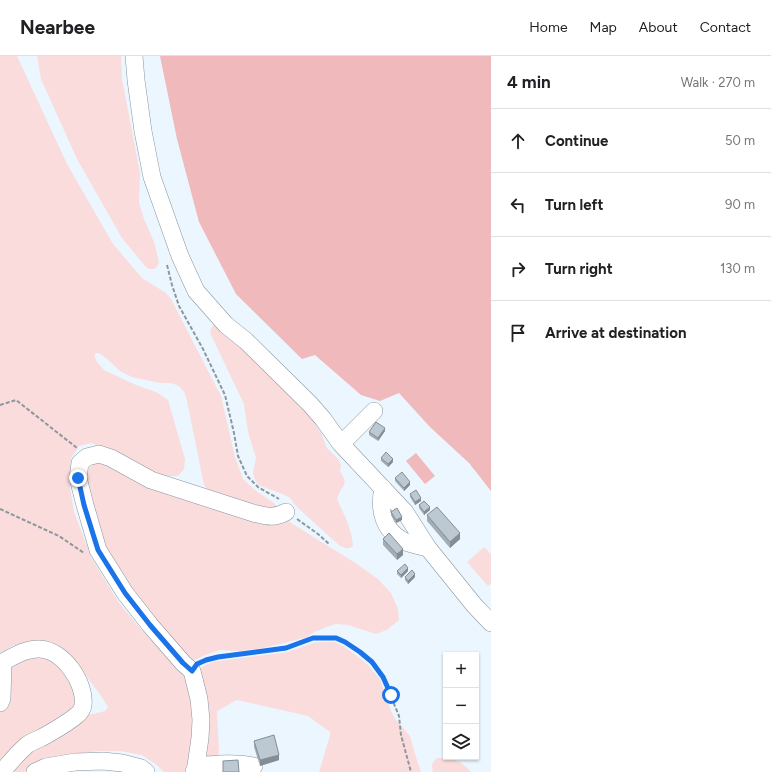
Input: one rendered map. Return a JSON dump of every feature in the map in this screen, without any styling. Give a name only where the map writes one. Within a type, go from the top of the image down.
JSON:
[{"type":"lane","points":[[134,56],[143,131],[152,177],[180,256],[196,292],[226,325],[246,341],[310,404],[341,444],[405,512],[428,548],[474,605],[491,623]]},
{"type":"lane","points":[[341,444],[374,411]]},
{"type":"lane","points":[[254,766],[242,763],[222,763],[195,769],[201,720],[199,699],[192,671],[183,663],[150,625],[125,593],[98,550],[84,505],[78,478],[80,463],[87,457],[99,454],[111,458],[151,480],[253,513],[278,516],[286,512]]},
{"type":"lane","points":[[383,488],[380,499],[382,514],[388,529],[406,542],[428,548]]},
{"type":"lane","points":[[0,703],[2,698],[2,663],[16,655],[30,650],[40,649],[49,650],[60,656],[70,667],[78,681],[83,695],[83,706],[78,714],[29,744],[17,754],[2,772]]},
{"type":"lane","points":[[35,772],[46,767],[75,762],[103,761],[134,766],[141,768],[146,772]]},
{"type":"path","points":[[167,261],[172,285],[179,306],[225,395],[238,456],[247,476],[258,487],[276,497],[283,503],[286,512],[318,534],[329,544]]},
{"type":"path","points":[[0,406],[16,400],[87,457]]},
{"type":"path","points":[[0,510],[59,536],[92,559],[104,559]]},
{"type":"path","points":[[192,671],[197,664],[206,660],[286,648],[313,638],[336,638],[345,642],[372,662],[383,677],[399,716],[401,735],[411,772]]},
{"type":"shaded area","points":[[0,56],[17,56],[67,164],[113,244],[142,278],[166,293],[171,299],[221,396],[235,457],[243,479],[276,506],[276,510],[209,492],[204,485],[185,393],[180,387],[170,383],[160,383],[132,377],[120,371],[99,353],[94,355],[97,362],[104,370],[136,385],[156,392],[168,400],[185,459],[184,469],[178,476],[167,476],[154,472],[110,450],[91,443],[79,446],[71,458],[69,483],[74,512],[91,557],[119,603],[144,633],[186,676],[196,720],[188,772],[164,772],[157,765],[142,755],[120,751],[99,751],[72,754],[44,761],[24,772],[8,772],[21,757],[88,715],[102,712],[108,707],[76,662],[27,642],[12,646],[0,653]]},
{"type":"shaded area","points":[[37,56],[121,56],[122,79],[140,173],[139,203],[154,242],[159,262],[157,267],[154,269],[149,269],[146,267],[122,238],[77,159],[41,79]]},
{"type":"shaded area","points":[[160,56],[491,56],[491,491],[469,463],[430,427],[399,393],[380,401],[361,395],[315,355],[302,359],[236,294],[199,222],[177,139]]},
{"type":"shaded area","points":[[214,325],[218,326],[307,412],[321,433],[327,448],[339,460],[344,485],[337,499],[351,534],[353,546],[350,548],[345,548],[339,545],[298,508],[289,497],[259,485],[255,480],[253,473],[256,458],[248,432],[244,404],[211,335],[210,332]]},
{"type":"shaded area","points":[[416,453],[435,476],[425,484],[406,461]]},
{"type":"shaded area","points":[[98,462],[288,521],[354,562],[378,579],[391,593],[398,609],[399,620],[387,630],[376,634],[348,625],[335,624],[314,632],[307,637],[284,643],[240,651],[220,650],[190,661],[131,589],[105,549],[87,479],[89,468]]},
{"type":"shaded area","points":[[484,547],[491,554],[491,583],[488,586],[467,562]]},
{"type":"shaded area","points":[[335,642],[343,646],[368,665],[380,679],[391,711],[396,720],[410,736],[421,772],[319,772],[330,732],[308,716],[237,700],[217,711],[219,753],[218,756],[207,758],[205,756],[197,672],[199,670],[206,665],[218,661],[288,652],[313,643]]},
{"type":"shaded area","points":[[39,654],[56,661],[76,697],[76,705],[0,769],[0,712],[4,709],[11,667]]},
{"type":"shaded area","points":[[437,758],[443,758],[443,760],[456,760],[471,772],[433,772],[432,764]]},
{"type":"building","points":[[376,422],[385,428],[378,438],[369,432]]},
{"type":"building","points":[[386,452],[393,459],[388,464],[381,458]]},
{"type":"building","points":[[402,472],[410,482],[404,488],[395,478]]},
{"type":"building","points":[[416,490],[421,498],[415,502],[410,494]]},
{"type":"building","points":[[424,501],[430,507],[424,512],[419,505]]},
{"type":"building","points":[[437,507],[460,533],[450,542],[427,515]]},
{"type":"building","points":[[397,508],[402,517],[396,520],[391,512]]},
{"type":"building","points":[[389,533],[403,549],[397,554],[383,539]]},
{"type":"building","points":[[405,564],[408,568],[401,575],[397,571]]},
{"type":"building","points":[[412,570],[415,574],[408,581],[405,577]]},
{"type":"building","points":[[274,735],[279,755],[260,760],[254,741]]},
{"type":"building","points":[[238,760],[239,772],[223,772],[223,761]]},
{"type":"route","points":[[78,478],[84,505],[98,550],[125,593],[150,625],[183,663],[192,671],[197,664],[218,657],[286,648],[313,638],[336,638],[360,652],[372,662],[383,677],[391,695]]}]
